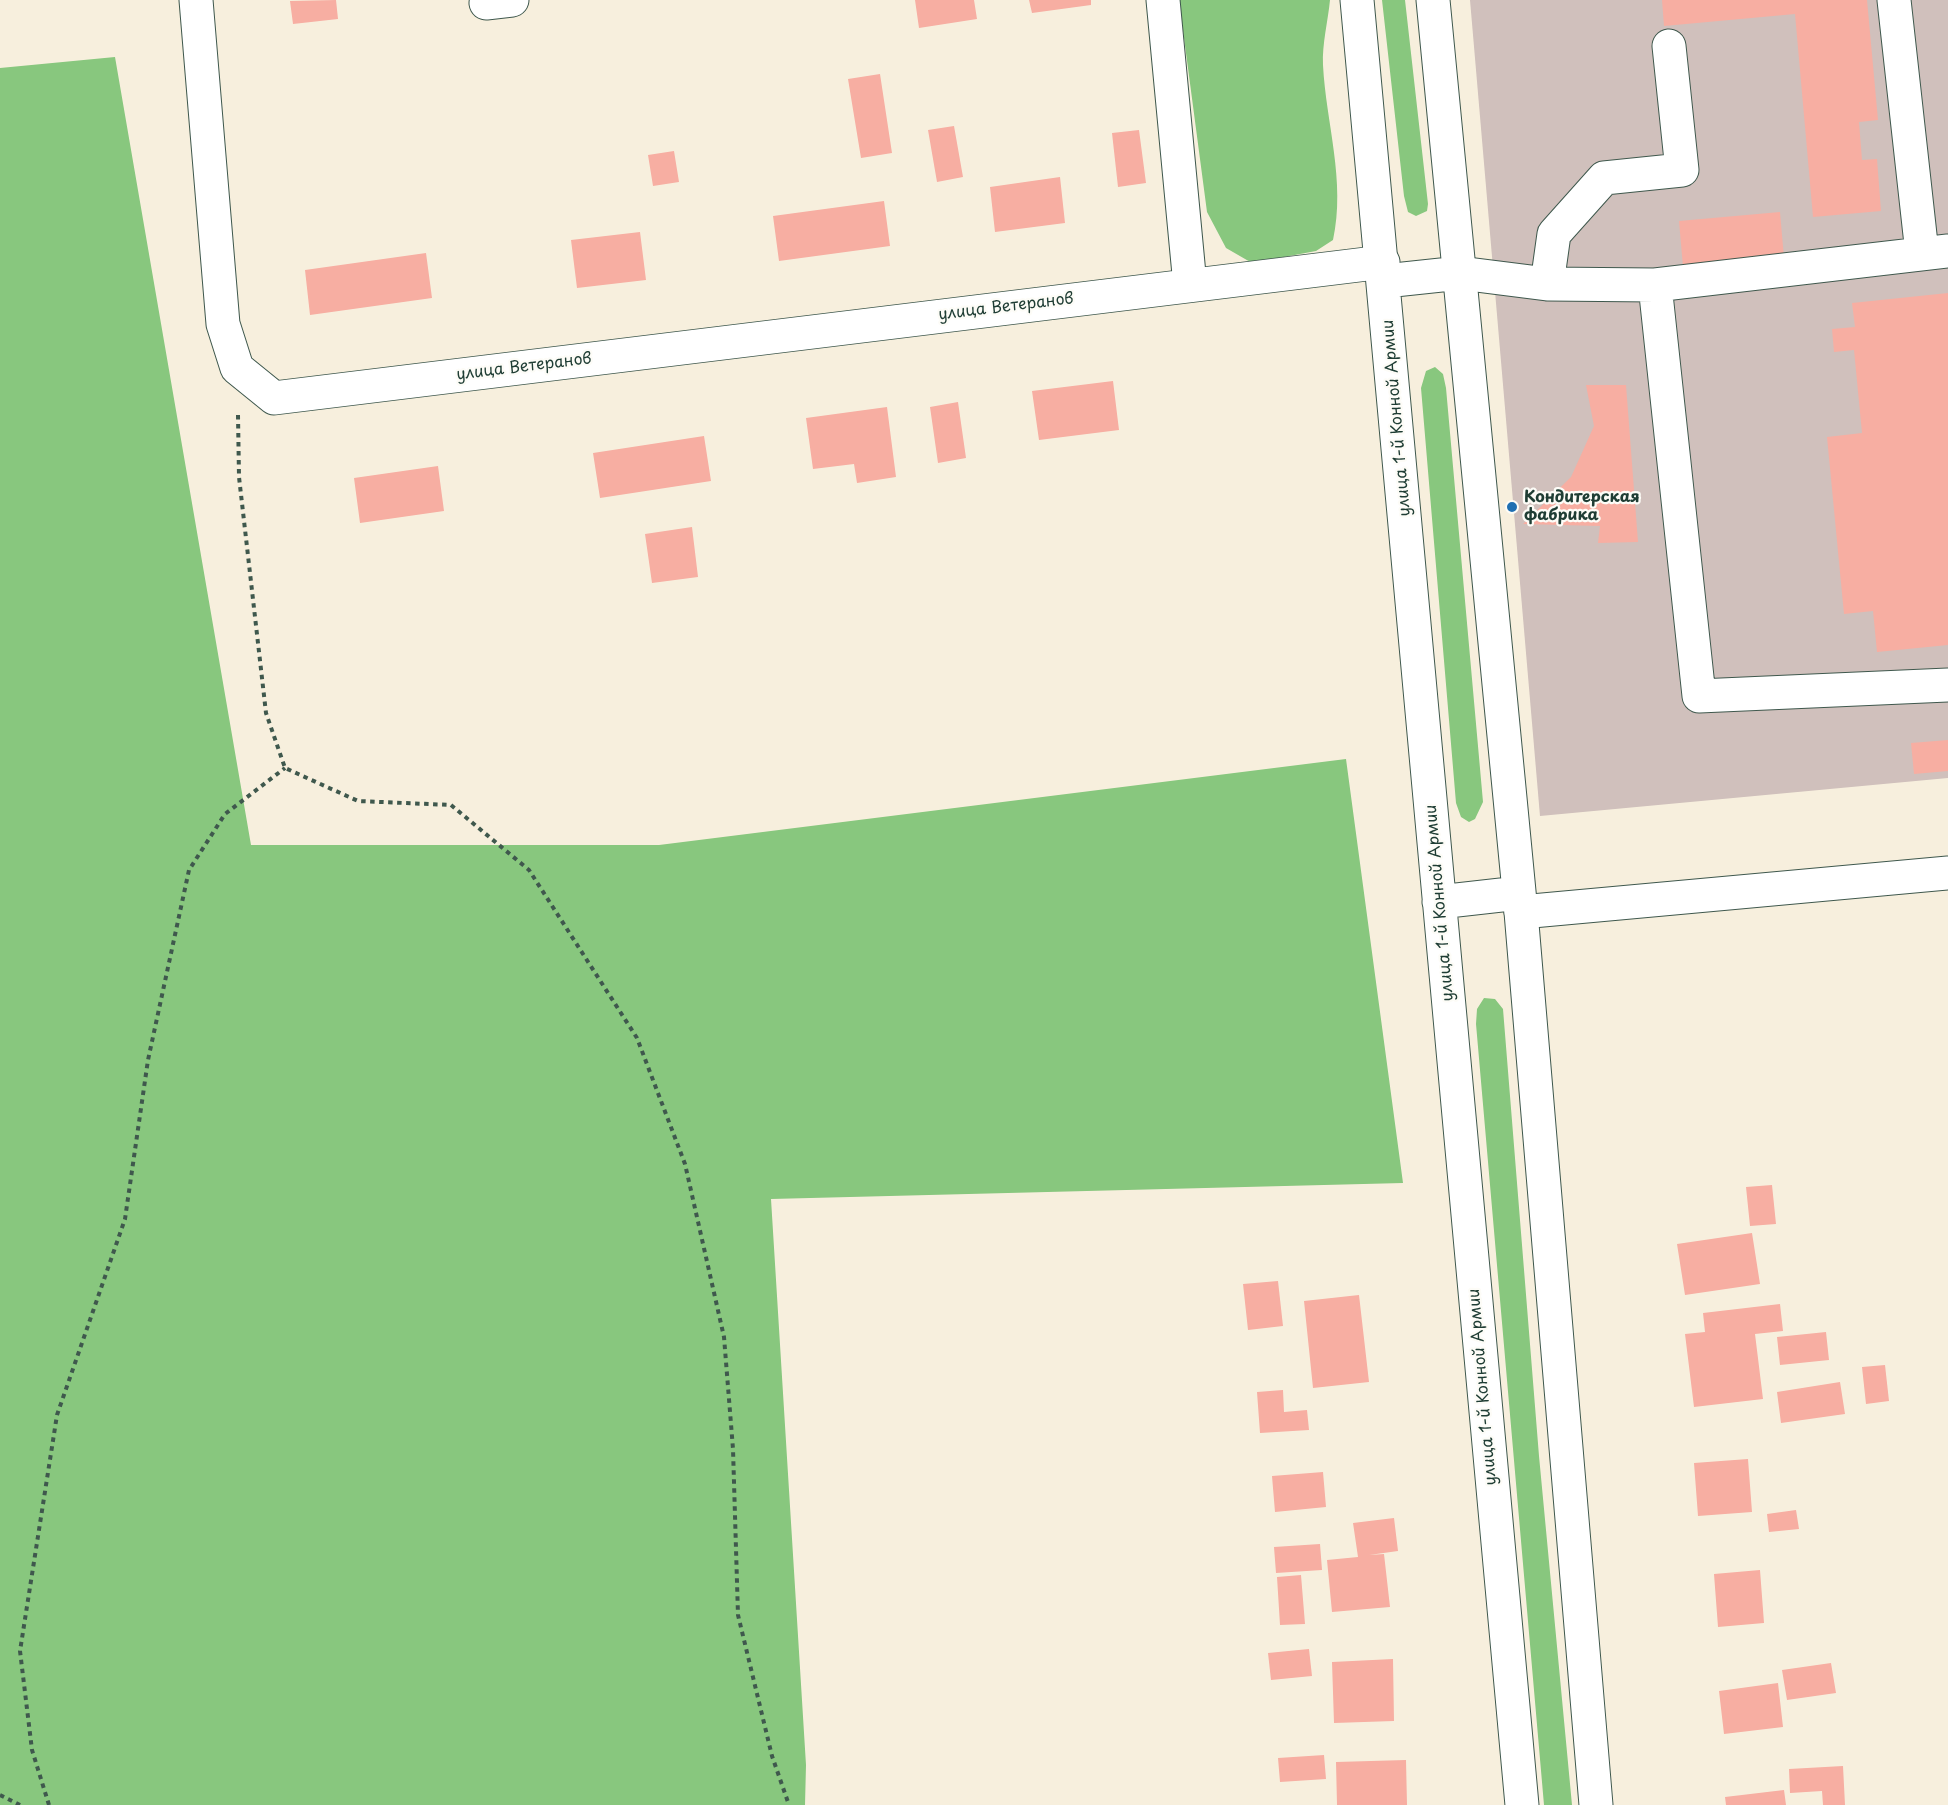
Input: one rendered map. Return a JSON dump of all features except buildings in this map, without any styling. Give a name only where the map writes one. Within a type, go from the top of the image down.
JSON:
[{"type":"main road","points":[[196,0],[223,324],[237,368]]},
{"type":"main road","points":[[1163,0],[1190,285]]},
{"type":"main road","name":"улица 1-й Конной Армии","points":[[1358,0],[1522,1805]]},
{"type":"main road","points":[[1433,0],[1520,903],[1596,1805]]},
{"type":"main road","points":[[1894,0],[1935,252]]},
{"type":"main road","points":[[1547,284],[1554,234],[1604,178],[1682,170],[1669,46]]},
{"type":"main road","name":"улица Ветеранов","points":[[237,368],[274,398],[1190,285],[1384,272],[1460,273],[1547,284],[1654,285],[1935,252]]},
{"type":"main road","points":[[1654,285],[1699,696],[1948,685]]},
{"type":"main road","points":[[1439,902],[1520,903],[1948,873]]},
{"type":"path","points":[[237,368],[239,477],[266,713],[285,768],[358,801],[451,805],[529,870],[638,1038],[685,1164],[724,1337],[733,1449],[738,1615],[772,1756],[789,1805]]},
{"type":"path","points":[[49,1805],[32,1750],[20,1651],[57,1415],[125,1219],[148,1060],[189,870],[225,814],[285,768]]},
{"type":"path","points":[[0,1795],[20,1805]]},
{"type":"shaded area","points":[[1470,0],[1948,0],[1948,778],[1540,816]]},
{"type":"green space","points":[[1179,0],[1330,0],[1323,65],[1336,174],[1336,218],[1333,240],[1316,251],[1252,263],[1226,248],[1207,212]]},
{"type":"green space","points":[[1382,0],[1405,0],[1428,204],[1427,211],[1416,216],[1408,212],[1404,196]]},
{"type":"green space","points":[[115,57],[251,845],[659,845],[1346,759],[1403,1183],[771,1199],[806,1765],[805,1805],[0,1805],[0,68]]},
{"type":"green space","points":[[1435,367],[1443,374],[1446,388],[1483,802],[1475,819],[1469,822],[1461,817],[1456,803],[1421,388],[1426,371]]},
{"type":"green space","points":[[1484,998],[1495,999],[1503,1009],[1539,1456],[1572,1805],[1544,1805],[1476,1024],[1477,1009]]},
{"type":"place","name":"Кондитерская фабрика","points":[[1512,507]]}]
